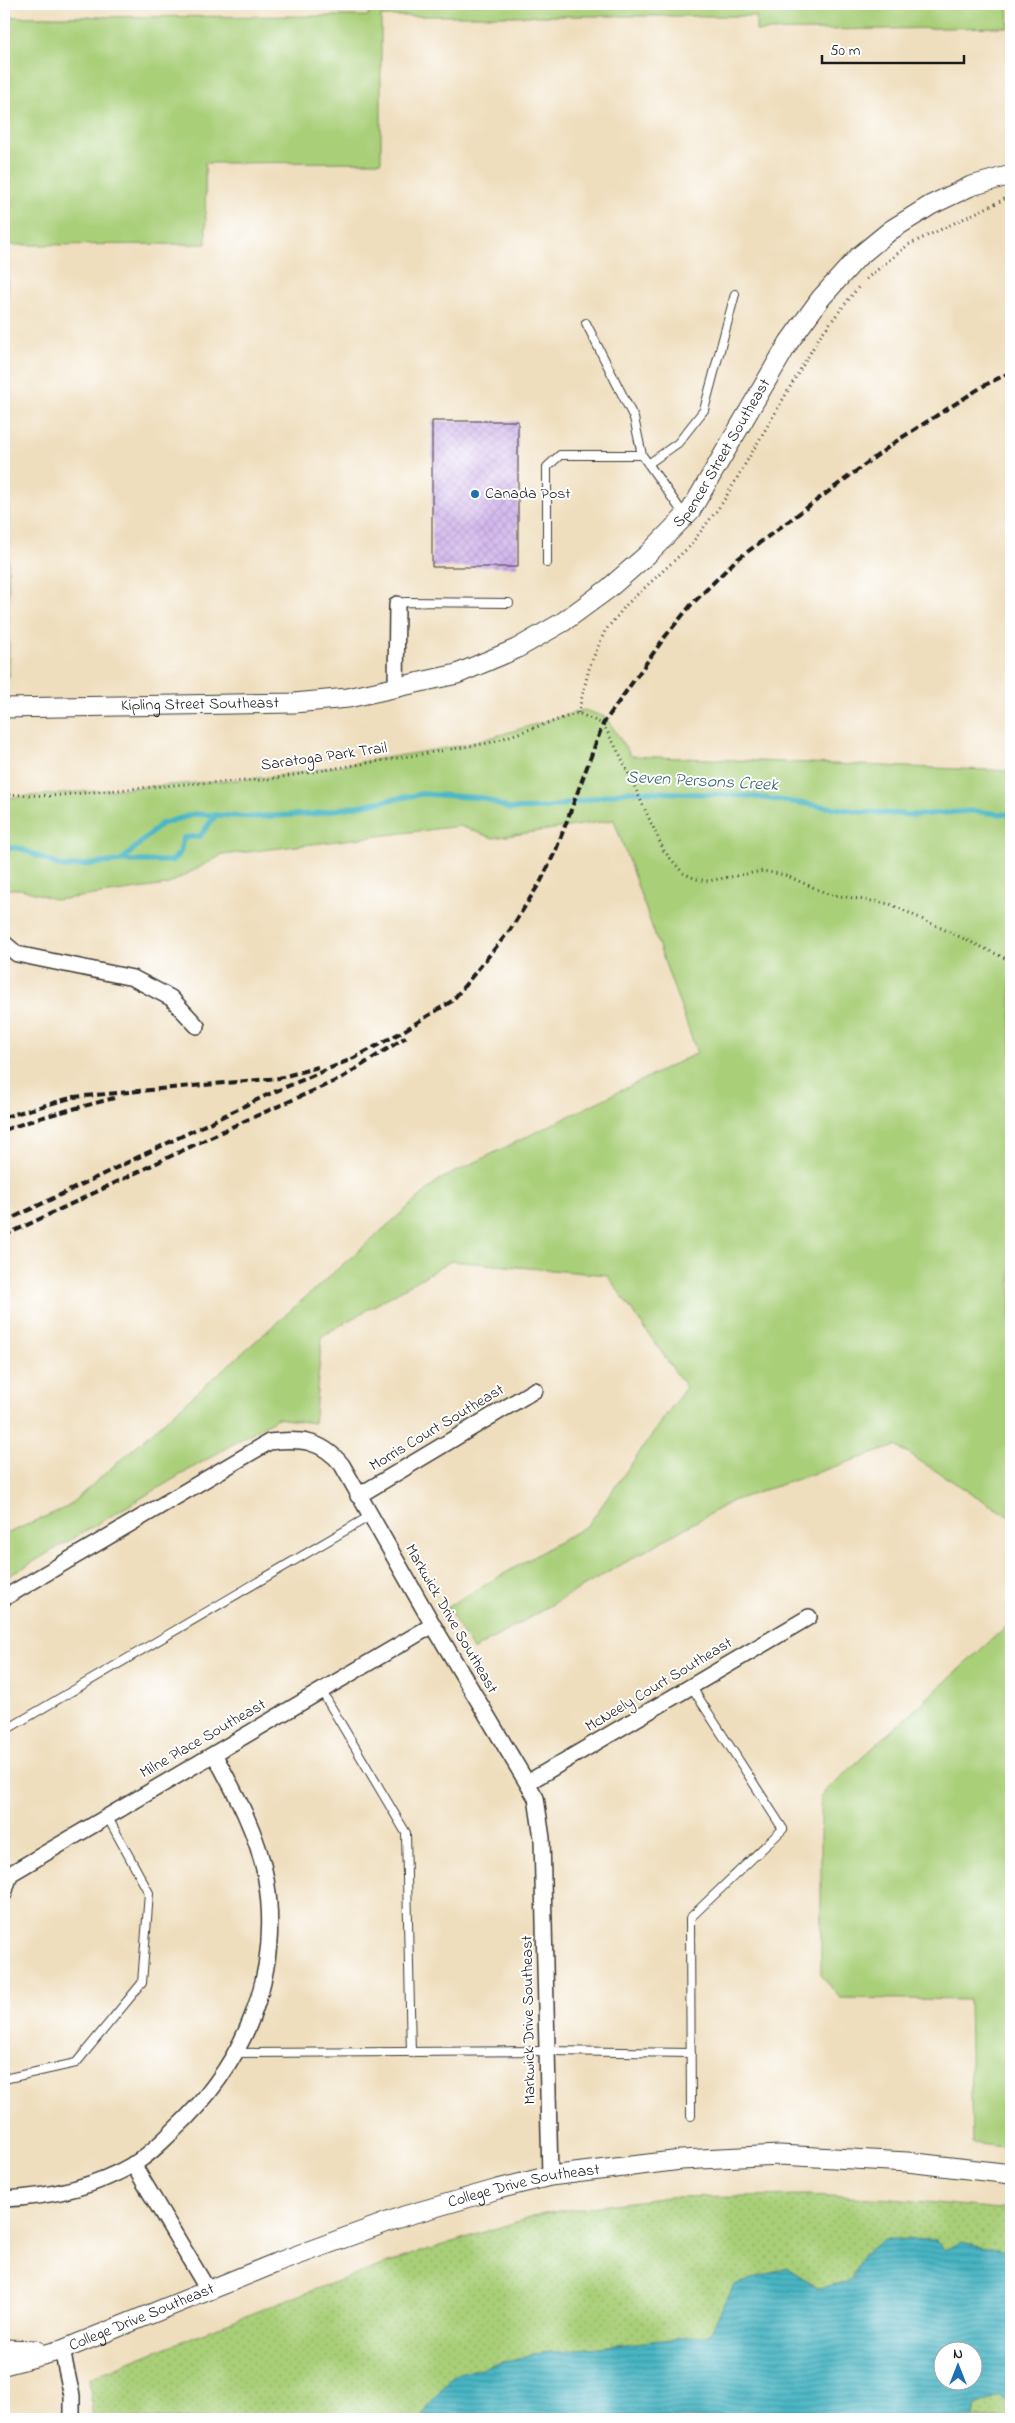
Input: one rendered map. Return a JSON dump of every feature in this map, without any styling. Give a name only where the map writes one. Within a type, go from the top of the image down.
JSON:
[{"type":"street","name":"Spencer Street Southeast","points":[[396,689],[457,674],[516,649],[563,622],[608,589],[648,554],[691,510],[789,342],[821,298],[858,257],[891,230],[931,205],[971,186],[1011,175]]},
{"type":"street","points":[[396,689],[397,604]]},
{"type":"street","name":"Kipling Street Southeast","points":[[4,708],[294,703],[348,698],[396,689]]},
{"type":"street","points":[[4,943],[17,954],[133,978],[171,998],[198,1026]]},
{"type":"street","name":"Morris Court Southeast","points":[[358,1496],[534,1390]]},
{"type":"street","name":"Markwick Drive Southeast","points":[[4,1598],[270,1442],[298,1440],[320,1446],[332,1452],[342,1465],[433,1625],[536,1798],[540,1811],[550,2176]]},
{"type":"street","name":"McNeely Court Southeast","points":[[527,1783],[809,1616]]},
{"type":"street","name":"Milne Place Southeast","points":[[4,1894],[10,1874],[433,1625]]},
{"type":"street","points":[[4,2199],[46,2196],[72,2190],[133,2164],[155,2148],[193,2113],[225,2072],[237,2053],[256,2010],[262,1984],[268,1954],[268,1901],[266,1879],[258,1846],[240,1802],[214,1754]]},
{"type":"street","name":"College Drive Southeast","points":[[4,2365],[62,2350],[208,2290],[404,2216],[498,2188],[550,2176],[682,2160],[779,2155],[907,2162],[1011,2174]]},
{"type":"street","points":[[133,2164],[208,2290]]},
{"type":"street","name":"College Drive Southeast","points":[[4,2350],[62,2350]]},
{"type":"street","points":[[62,2350],[72,2396],[72,2419]]},
{"type":"lane","points":[[648,464],[678,443],[704,410],[735,294]]},
{"type":"lane","points":[[586,322],[634,418],[642,455],[685,516]]},
{"type":"lane","points":[[547,563],[547,467],[560,455],[642,455]]},
{"type":"lane","points":[[397,604],[404,602],[509,603]]},
{"type":"lane","points":[[4,1731],[370,1516]]},
{"type":"lane","points":[[691,1686],[783,1829],[690,1918],[692,2116]]},
{"type":"lane","points":[[321,1690],[406,1833],[412,2053]]},
{"type":"lane","points":[[4,2079],[76,2063],[142,1983],[149,1893],[107,1816]]},
{"type":"lane","points":[[237,2053],[548,2051],[691,2053]]},
{"type":"path","points":[[1011,196],[1000,204],[969,214],[908,245],[864,280],[820,336],[724,502],[689,547],[627,604],[604,631],[588,672],[578,713],[603,724],[664,851],[683,873],[696,879],[708,880],[763,871],[774,872],[828,894],[890,904],[1011,961]]},
{"type":"path","name":"Saratoga Park Trail","points":[[4,794],[50,796],[185,784],[264,780],[489,743],[578,713]]},
{"type":"green space","points":[[369,4],[1008,4],[1009,27],[756,31],[756,16],[381,16],[381,162],[205,163],[206,244],[7,245],[9,678],[4,666],[4,17],[369,16]]},
{"type":"green space","points":[[584,710],[606,717],[631,756],[1011,771],[1011,1518],[896,1446],[732,1501],[473,1650],[447,1607],[588,1525],[686,1387],[607,1275],[451,1261],[322,1336],[314,1423],[277,1418],[4,1579],[4,1535],[67,1507],[439,1180],[697,1053],[614,820],[493,838],[460,826],[222,855],[167,885],[57,900],[21,889],[4,889],[4,798],[272,777],[469,744]]},
{"type":"green space","points":[[1011,1622],[1011,2148],[972,2143],[969,2000],[840,1998],[821,1975],[821,1795]]},
{"type":"green space","points":[[809,2195],[892,2199],[1011,2210],[1011,2419],[93,2419],[89,2378],[288,2299],[417,2253],[545,2213],[669,2197]]},
{"type":"water","points":[[885,2239],[937,2240],[946,2250],[961,2242],[1011,2252],[1011,2404],[1000,2395],[977,2406],[973,2419],[420,2419],[451,2376],[533,2354],[709,2335],[734,2285],[786,2267],[819,2288],[851,2281],[862,2255]]},
{"type":"building","name":"Canada Post","points":[[432,421],[518,421],[518,567],[432,567]]},
{"type":"waterway","name":"Seven Persons Creek","points":[[4,848],[19,848],[63,867],[121,861],[161,824],[195,814],[253,817],[314,814],[422,794],[484,798],[509,809],[547,808],[629,791],[749,796],[863,812],[915,815],[972,811],[1011,815]]},
{"type":"waterway","name":"Seven Persons Creek","points":[[121,861],[172,861],[180,853],[183,838],[200,836],[216,815]]},
{"type":"railway","points":[[4,1222],[267,1095],[354,1058],[400,1033],[452,1001],[510,930],[541,881],[556,850],[603,724],[664,638],[691,605],[735,561],[898,440],[985,385],[1011,372]]},
{"type":"railway","points":[[4,1236],[240,1123],[340,1079],[406,1037]]},
{"type":"railway","points":[[4,1117],[74,1097],[279,1078],[318,1067]]},
{"type":"railway","points":[[4,1130],[43,1117],[114,1098]]},
{"type":"place","name":"Canada Post","points":[[475,494]]}]
